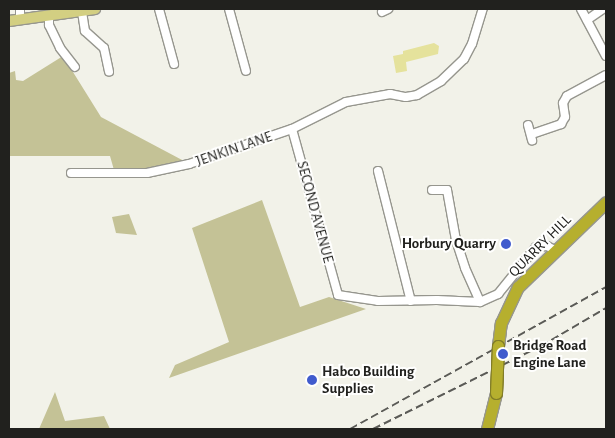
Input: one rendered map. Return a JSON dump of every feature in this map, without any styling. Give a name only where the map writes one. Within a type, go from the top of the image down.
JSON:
[{"type":"highway","name":"QUARRY HILL","points":[[487,429],[496,393],[501,323],[518,287],[606,202]]},
{"type":"main road","points":[[9,21],[20,14],[49,16],[95,9]]},
{"type":"street","points":[[159,9],[174,64]]},
{"type":"street","points":[[229,9],[246,71]]},
{"type":"street","name":"JENKIN LANE","points":[[71,173],[147,173],[190,164],[292,129],[346,102],[390,94],[406,97],[417,95],[441,82],[464,59],[472,44],[483,9]]},
{"type":"street","points":[[581,9],[606,56]]},
{"type":"street","points":[[587,20],[603,9]]},
{"type":"street","points":[[82,12],[85,31],[104,48],[108,68],[117,64]]},
{"type":"street","points":[[49,16],[49,25],[60,48],[75,67]]},
{"type":"street","points":[[528,125],[532,137],[561,124],[565,117],[563,103],[567,96],[606,75]]},
{"type":"street","name":"SECOND AVENUE","points":[[292,129],[338,295],[378,301],[411,302]]},
{"type":"street","points":[[379,170],[411,302],[438,300],[480,302],[498,294],[536,247],[547,246],[556,250]]},
{"type":"street","points":[[432,190],[447,190],[456,240],[480,302]]},
{"type":"shaded area","points":[[63,56],[101,117],[184,161],[148,170],[114,170],[110,156],[9,156],[9,73],[15,71],[16,80],[23,81]]},
{"type":"shaded area","points":[[262,200],[300,307],[329,297],[366,309],[169,378],[175,365],[229,342],[192,228]]},
{"type":"shaded area","points":[[129,214],[137,235],[116,233],[112,217]]},
{"type":"shaded area","points":[[55,392],[65,421],[104,416],[110,429],[39,429]]},
{"type":"building","points":[[434,43],[439,46],[438,54],[406,62],[407,71],[396,73],[393,56],[403,54],[403,51]]},
{"type":"railway","points":[[350,429],[606,287]]},
{"type":"railway","points":[[373,429],[541,346],[606,308]]},
{"type":"place","name":"Horbury Quarry","points":[[506,244]]},
{"type":"place","name":"Bridge Road Engine Lane","points":[[503,354]]},
{"type":"place","name":"Habco Building Supplies","points":[[312,380]]}]
